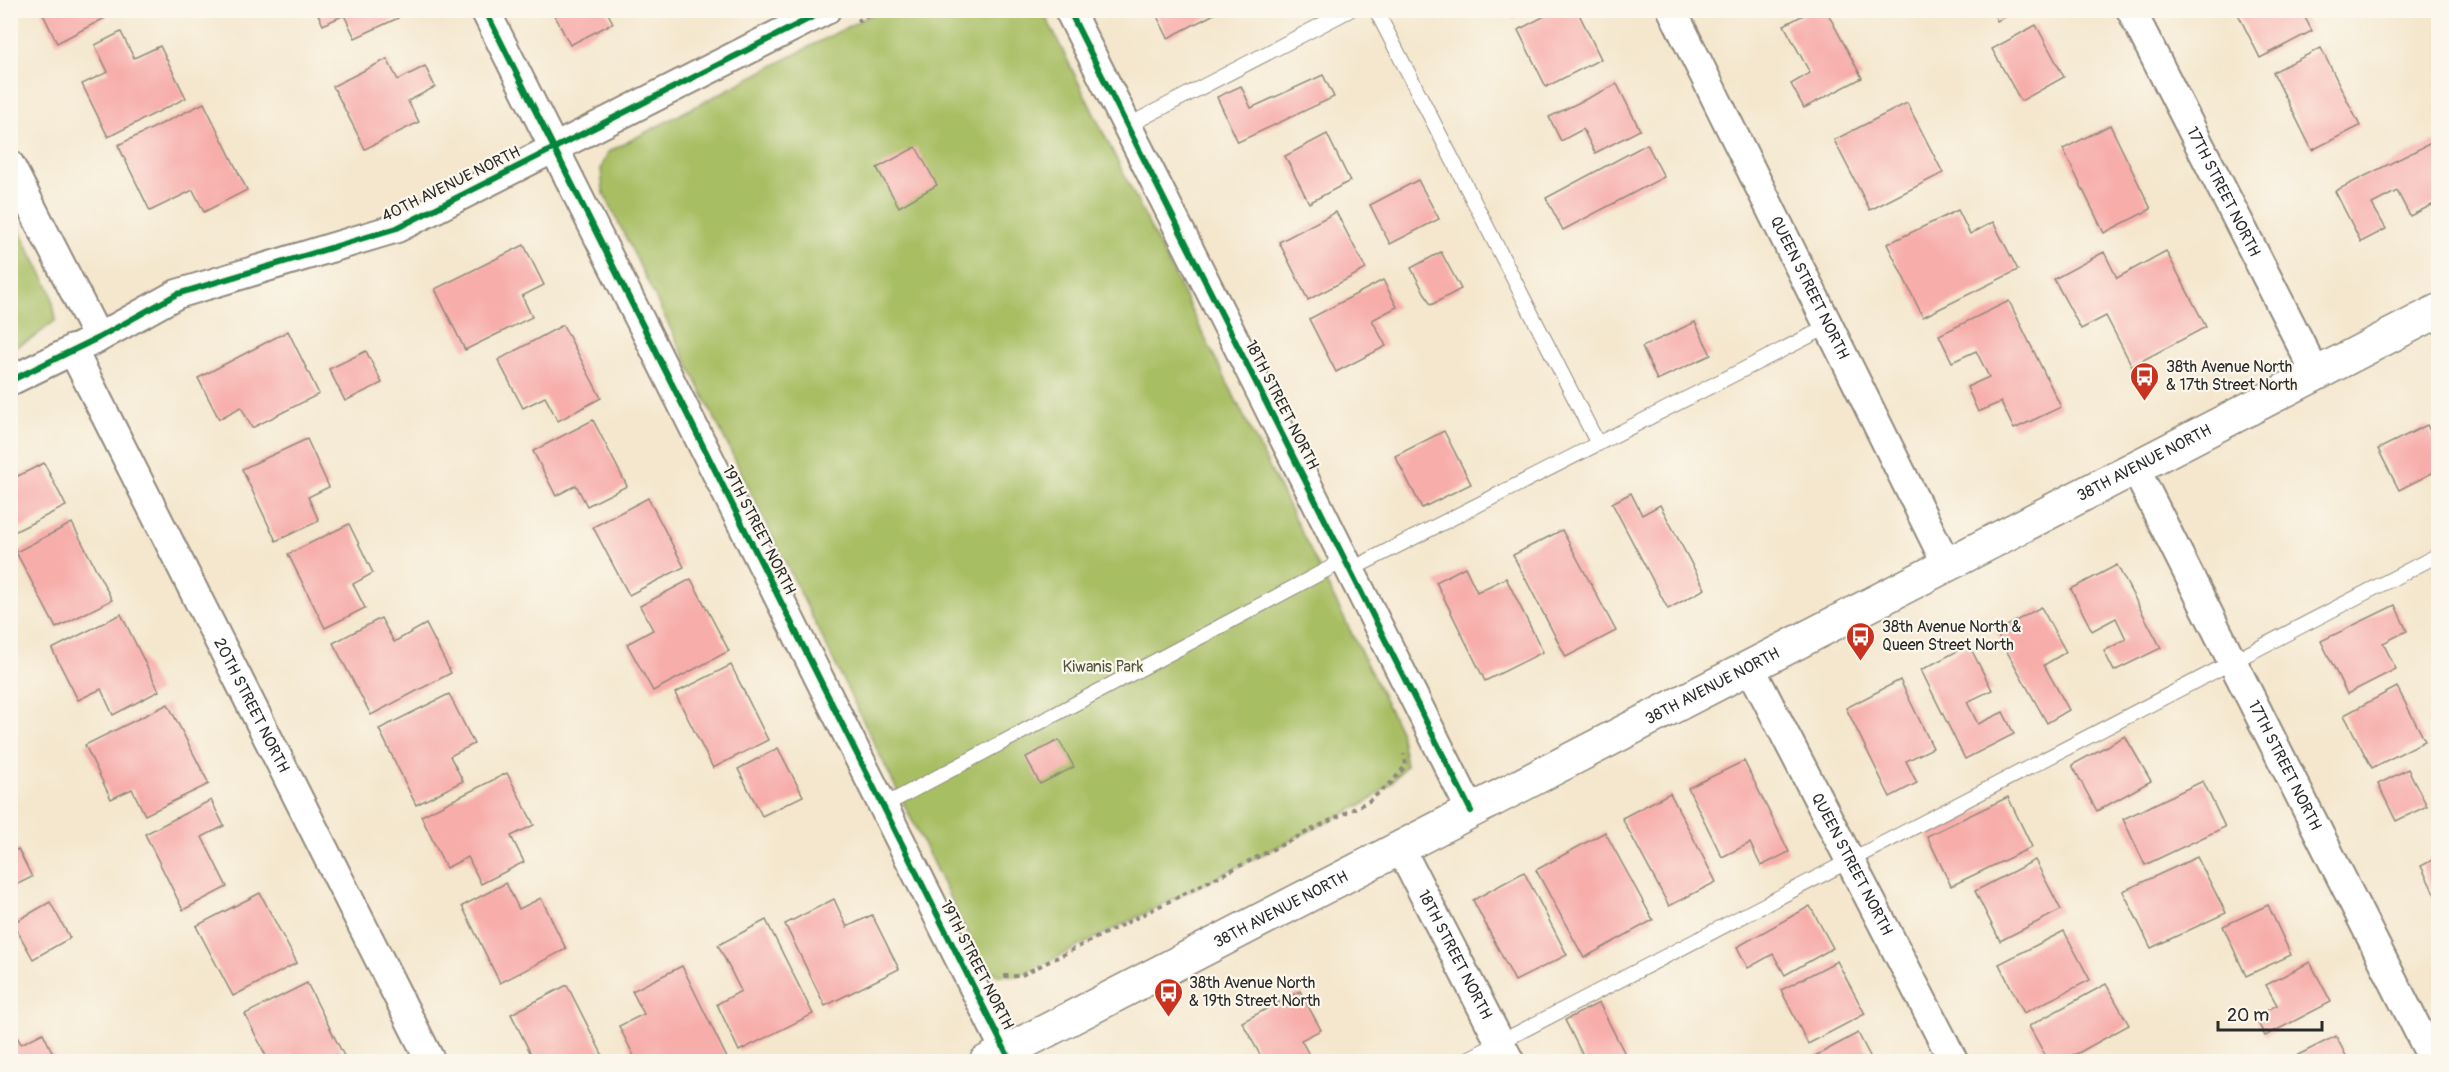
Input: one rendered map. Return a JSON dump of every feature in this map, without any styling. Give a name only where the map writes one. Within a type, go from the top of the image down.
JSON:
[{"type":"main road","name":"38TH AVENUE NORTH","points":[[1001,1058],[1750,666],[2439,311]]},
{"type":"street","name":"19TH STREET NORTH","points":[[485,10],[883,806],[1001,1058]]},
{"type":"street","name":"40TH AVENUE NORTH","points":[[10,381],[98,338],[177,294],[397,228],[826,10]]},
{"type":"street","name":"18TH STREET NORTH","points":[[1069,10],[1471,811]]},
{"type":"street","name":"QUEEN STREET NORTH","points":[[1672,10],[1947,565]]},
{"type":"street","name":"17TH STREET NORTH","points":[[2130,10],[2316,374]]},
{"type":"street","points":[[10,165],[98,338]]},
{"type":"street","name":"20TH STREET NORTH","points":[[72,349],[431,1062]]},
{"type":"street","name":"17TH STREET NORTH","points":[[2135,468],[2434,1062]]},
{"type":"street","name":"QUEEN STREET NORTH","points":[[1750,666],[1954,1062]]},
{"type":"street","name":"18TH STREET NORTH","points":[[1400,848],[1505,1052]]},
{"type":"lane","points":[[1127,126],[1350,10]]},
{"type":"lane","points":[[1376,10],[1598,444]]},
{"type":"lane","points":[[883,806],[1110,683],[1598,444],[1829,326]]},
{"type":"lane","points":[[1462,1062],[1505,1052],[1849,859],[2231,660],[2439,555]]},
{"type":"path","points":[[997,975],[1020,976],[1369,801],[1392,782],[1406,765],[1402,742]]},
{"type":"green space","name":"Kiwanis Park","points":[[878,11],[1043,11],[1400,731],[1406,765],[1392,782],[1369,801],[1020,976],[997,975],[981,961],[603,191],[601,169],[608,152]]},
{"type":"green space","points":[[10,212],[51,292],[56,320],[33,338],[11,349]]},
{"type":"building","points":[[41,10],[103,10],[107,17],[57,43]]},
{"type":"building","points":[[316,10],[395,10],[398,18],[355,38],[344,15],[323,25]]},
{"type":"building","points":[[552,10],[606,10],[613,23],[570,45]]},
{"type":"building","points":[[1158,10],[1222,10],[1168,38],[1155,12]]},
{"type":"building","points":[[1508,10],[1527,10],[1513,18]]},
{"type":"building","points":[[1556,10],[1577,10],[1601,59],[1546,87],[1518,30]]},
{"type":"building","points":[[1813,10],[1826,10],[1862,78],[1804,108],[1791,84],[1810,73],[1784,25]]},
{"type":"building","points":[[1992,10],[2018,10],[1997,21]]},
{"type":"building","points":[[2236,10],[2301,10],[2312,31],[2260,58]]},
{"type":"building","points":[[2036,25],[2064,77],[2021,101],[1992,49]]},
{"type":"building","points":[[121,32],[134,58],[160,46],[186,98],[108,137],[82,84],[108,72],[95,45]]},
{"type":"building","points":[[2321,48],[2360,126],[2312,150],[2273,72]]},
{"type":"building","points":[[387,59],[398,80],[425,66],[435,87],[408,101],[419,122],[365,149],[333,86]]},
{"type":"building","points":[[1323,75],[1334,97],[1238,142],[1217,97],[1241,86],[1251,108]]},
{"type":"building","points":[[1617,84],[1640,130],[1595,153],[1583,129],[1561,141],[1549,117]]},
{"type":"building","points":[[204,103],[247,190],[204,212],[193,190],[150,211],[118,145]]},
{"type":"building","points":[[1907,103],[1943,173],[1870,210],[1834,140]]},
{"type":"building","points":[[2110,125],[2151,209],[2104,233],[2063,149]]},
{"type":"building","points":[[1327,134],[1350,181],[1309,203],[1285,156]]},
{"type":"building","points":[[2435,141],[2438,149],[2438,202],[2410,216],[2397,191],[2372,204],[2386,229],[2361,242],[2335,191]]},
{"type":"building","points":[[1647,144],[1664,177],[1563,230],[1546,198]]},
{"type":"building","points":[[916,147],[937,185],[899,207],[877,168]]},
{"type":"building","points":[[1418,180],[1439,219],[1390,244],[1370,205]]},
{"type":"building","points":[[1958,210],[1970,234],[1993,222],[2018,270],[1923,317],[1887,244]]},
{"type":"building","points":[[1336,212],[1366,269],[1308,300],[1279,242]]},
{"type":"building","points":[[524,245],[544,285],[522,296],[532,317],[465,350],[435,289]]},
{"type":"building","points":[[2166,251],[2206,327],[2132,366],[2106,316],[2081,329],[2054,279],[2104,252],[2117,278]]},
{"type":"building","points":[[1441,252],[1461,289],[1431,305],[1411,268]]},
{"type":"building","points":[[1383,280],[1397,307],[1372,320],[1386,346],[1336,372],[1309,319]]},
{"type":"building","points":[[2009,301],[2061,407],[2014,429],[2001,402],[1978,412],[1967,387],[1989,377],[1976,351],[1952,362],[1939,335]]},
{"type":"building","points":[[1695,322],[1711,355],[1657,380],[1642,347]]},
{"type":"building","points":[[563,325],[601,398],[558,421],[545,397],[523,408],[498,360]]},
{"type":"building","points":[[288,331],[319,394],[252,428],[241,407],[219,419],[198,378]]},
{"type":"building","points":[[366,351],[382,383],[345,401],[329,369]]},
{"type":"building","points":[[593,420],[627,486],[587,506],[576,485],[556,496],[533,451]]},
{"type":"building","points":[[2427,425],[2438,447],[2438,470],[2399,490],[2378,449]]},
{"type":"building","points":[[1444,431],[1471,484],[1422,508],[1395,456]]},
{"type":"building","points":[[307,439],[329,487],[308,497],[319,521],[276,541],[242,469]]},
{"type":"building","points":[[10,459],[18,476],[44,463],[66,506],[10,534]]},
{"type":"building","points":[[1631,493],[1642,515],[1660,505],[1705,589],[1668,609],[1612,503]]},
{"type":"building","points":[[648,498],[684,567],[629,595],[593,527]]},
{"type":"building","points":[[72,523],[112,600],[56,628],[16,552]]},
{"type":"building","points":[[349,524],[373,573],[353,584],[365,608],[325,628],[288,554]]},
{"type":"building","points":[[1562,530],[1616,631],[1566,657],[1513,555]]},
{"type":"building","points":[[2117,565],[2161,648],[2114,671],[2104,651],[2126,639],[2116,618],[2092,631],[2071,589]]},
{"type":"building","points":[[1465,567],[1477,592],[1506,578],[1543,652],[1485,681],[1436,582]]},
{"type":"building","points":[[691,579],[729,651],[653,691],[627,644],[653,630],[640,606]]},
{"type":"building","points":[[2395,605],[2407,631],[2383,643],[2396,669],[2347,694],[2321,641]]},
{"type":"building","points":[[2041,607],[2066,652],[2044,665],[2069,710],[2047,723],[1996,632]]},
{"type":"building","points":[[121,614],[159,691],[113,715],[101,689],[78,700],[52,649]]},
{"type":"building","points":[[381,618],[394,642],[426,624],[451,673],[371,715],[333,643]]},
{"type":"building","points":[[1969,645],[1992,690],[1967,702],[1978,724],[2003,712],[2014,734],[1965,759],[1921,670]]},
{"type":"building","points":[[731,665],[768,740],[713,768],[675,693]]},
{"type":"building","points":[[1900,680],[1933,748],[1906,761],[1917,783],[1890,797],[1846,708]]},
{"type":"building","points":[[2397,687],[2425,741],[2372,768],[2344,715]]},
{"type":"building","points":[[449,694],[474,744],[450,756],[463,781],[416,805],[379,729]]},
{"type":"building","points":[[168,704],[209,784],[145,815],[132,789],[111,799],[85,745]]},
{"type":"building","points":[[2125,736],[2151,781],[2097,811],[2072,765]]},
{"type":"building","points":[[1059,740],[1074,767],[1040,784],[1026,757]]},
{"type":"building","points":[[778,748],[803,796],[762,816],[738,769]]},
{"type":"building","points":[[1744,761],[1789,852],[1761,866],[1750,843],[1722,857],[1688,788]]},
{"type":"building","points":[[2408,769],[2427,806],[2396,821],[2378,784]]},
{"type":"building","points":[[507,773],[534,825],[511,836],[524,862],[481,884],[468,857],[446,868],[421,816]]},
{"type":"building","points":[[2203,781],[2225,827],[2145,865],[2123,819]]},
{"type":"building","points":[[1670,793],[1716,882],[1669,906],[1622,818]]},
{"type":"building","points":[[2008,797],[2032,847],[1951,886],[1927,836]]},
{"type":"building","points":[[211,800],[224,826],[202,837],[227,887],[183,910],[145,834]]},
{"type":"building","points":[[1605,832],[1653,920],[1584,958],[1536,870]]},
{"type":"building","points":[[18,849],[32,877],[10,888],[10,853]]},
{"type":"building","points":[[2197,857],[2226,913],[2151,948],[2123,891]]},
{"type":"building","points":[[2438,857],[2438,901],[2421,866]]},
{"type":"building","points":[[2035,860],[2061,910],[2000,941],[1975,891]]},
{"type":"building","points":[[1524,872],[1567,955],[1515,981],[1473,900]]},
{"type":"building","points":[[506,883],[519,909],[541,898],[566,949],[500,983],[462,906]]},
{"type":"building","points":[[260,893],[297,963],[233,996],[196,926]]},
{"type":"building","points":[[834,899],[847,927],[872,915],[899,969],[825,1006],[785,924]]},
{"type":"building","points":[[50,902],[70,938],[33,959],[13,923]]},
{"type":"building","points":[[2268,905],[2291,955],[2246,976],[2223,926]]},
{"type":"building","points":[[1810,906],[1833,948],[1785,975],[1773,954],[1748,968],[1737,947]]},
{"type":"building","points":[[766,920],[813,1014],[739,1051],[717,1004],[741,991],[718,945]]},
{"type":"building","points":[[2064,931],[2090,980],[2024,1013],[1999,964]]},
{"type":"building","points":[[1837,961],[1865,1014],[1808,1044],[1781,990]]},
{"type":"building","points":[[2310,962],[2331,1002],[2265,1036],[2255,1017],[2277,1005],[2266,985]]},
{"type":"building","points":[[682,966],[727,1058],[720,1062],[637,1062],[619,1026],[644,1014],[632,991]]},
{"type":"building","points":[[307,983],[346,1060],[294,1062],[291,1055],[278,1062],[269,1062],[245,1014]]},
{"type":"building","points":[[2106,984],[2129,1025],[2062,1062],[2049,1062],[2029,1026]]},
{"type":"building","points":[[567,985],[606,1062],[535,1062],[511,1014]]},
{"type":"building","points":[[1300,991],[1321,1030],[1301,1040],[1312,1060],[1264,1062],[1242,1022]]},
{"type":"building","points":[[1599,1003],[1627,1058],[1620,1062],[1586,1062],[1565,1020]]},
{"type":"building","points":[[10,1024],[21,1044],[43,1033],[55,1058],[48,1062],[10,1062]]},
{"type":"building","points":[[1858,1033],[1873,1062],[1804,1062]]},
{"type":"building","points":[[2336,1036],[2349,1062],[2284,1062]]},
{"type":"cycle path","points":[[485,10],[1011,1062]]},
{"type":"cycle path","points":[[10,381],[98,338],[177,294],[397,228],[826,10]]},
{"type":"cycle path","points":[[1069,10],[1471,811]]},
{"type":"place","name":"38th Avenue North & 17th Street North","points":[[2145,402]]},
{"type":"place","name":"38th Avenue North & Queen Street North","points":[[1861,662]]},
{"type":"place","name":"38th Avenue North & 19th Street North","points":[[1168,1018]]}]
